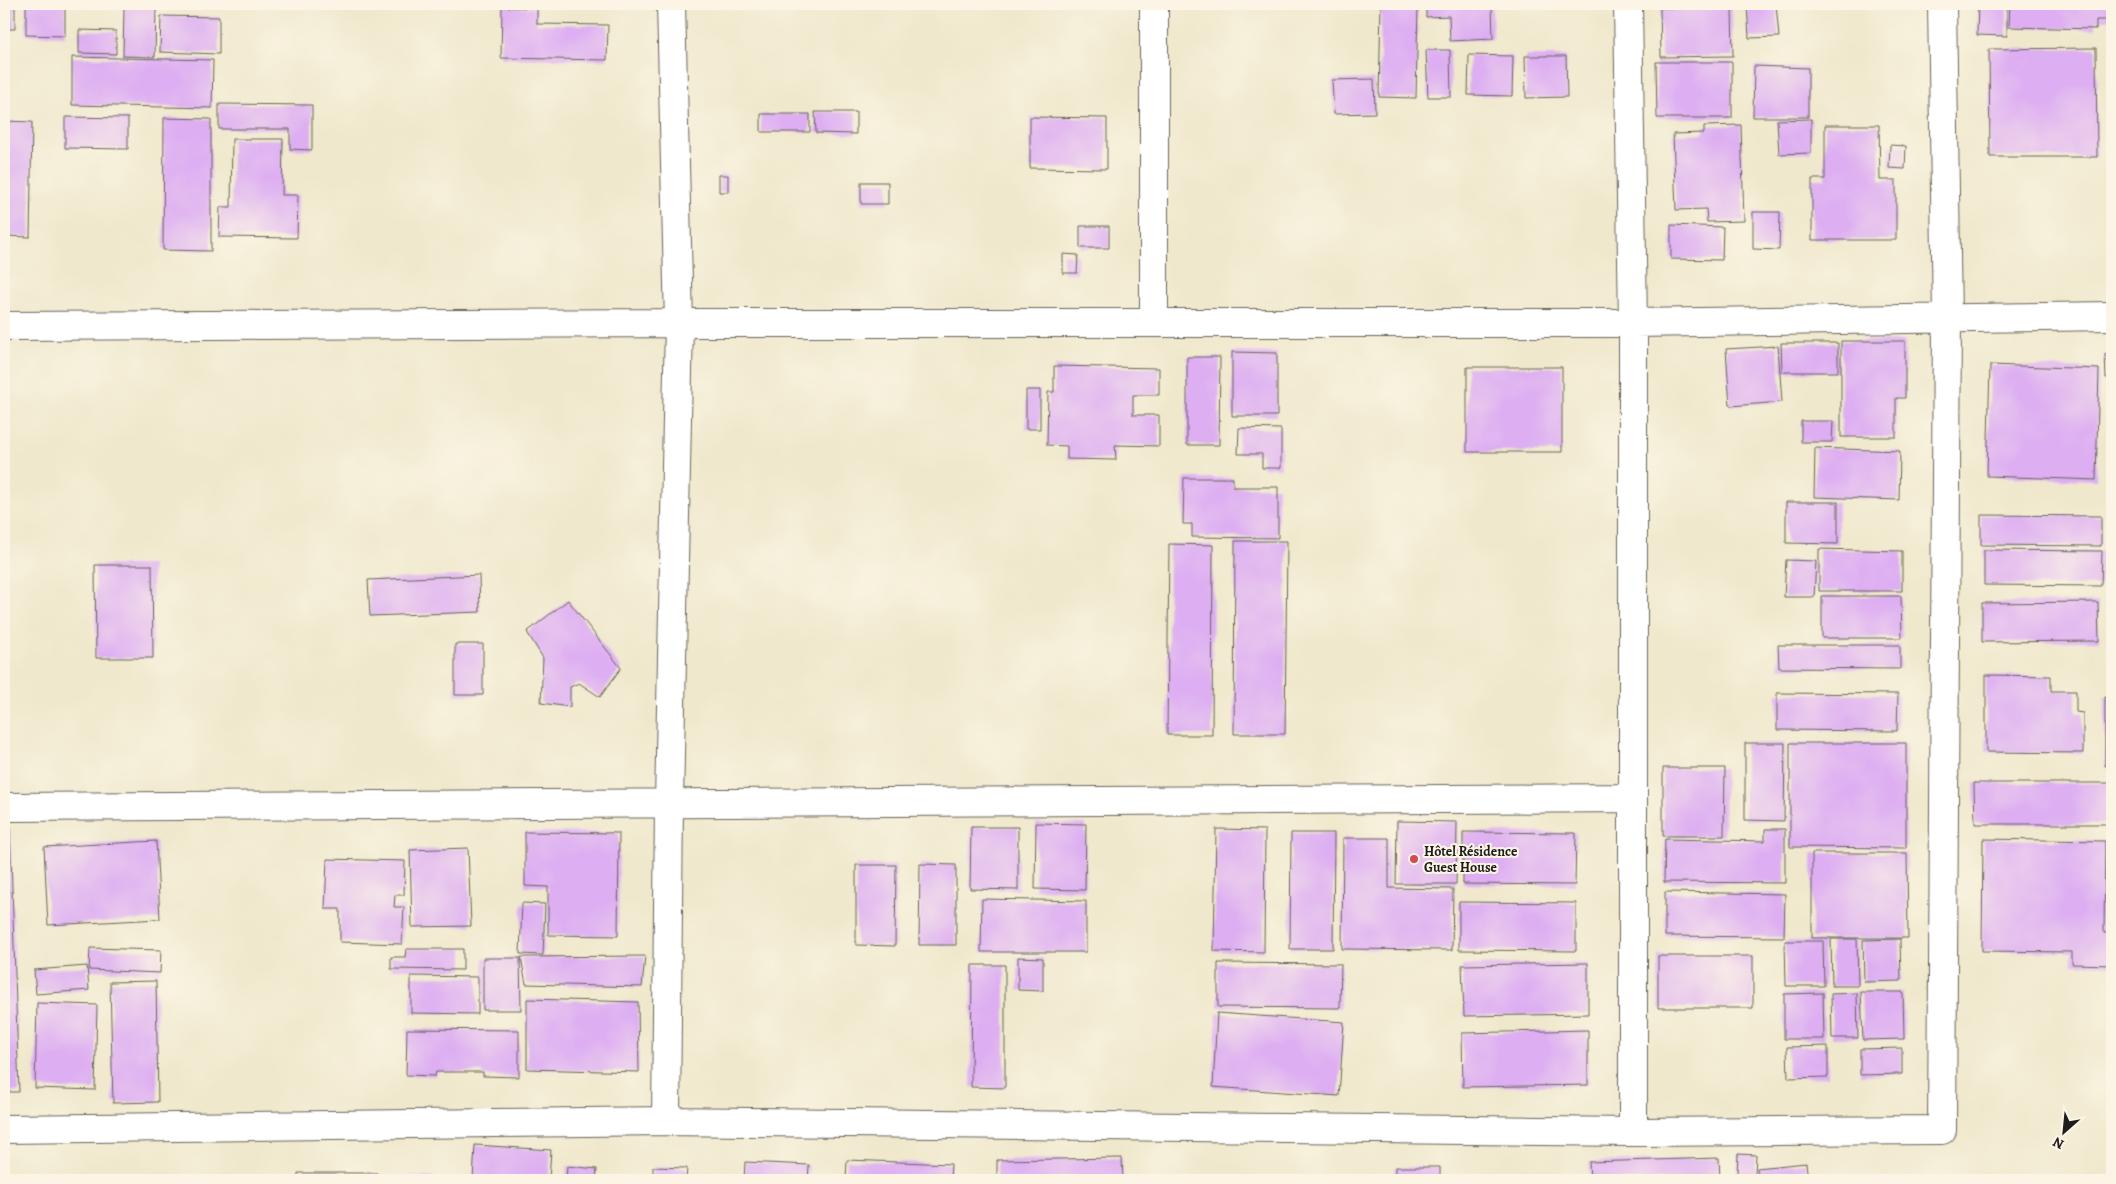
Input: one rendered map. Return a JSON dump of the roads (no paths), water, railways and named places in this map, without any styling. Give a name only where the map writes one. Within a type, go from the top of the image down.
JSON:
[{"type":"street","points":[[666,1121],[669,803],[679,323],[671,4]]},
{"type":"street","points":[[1154,4],[1154,322]]},
{"type":"street","points":[[1628,4],[1633,323],[1633,1132]]},
{"type":"street","points":[[4,1129],[666,1121],[1633,1132],[1942,1130],[1947,317],[1942,4]]},
{"type":"street","points":[[4,326],[1154,322],[1633,323],[2112,316]]},
{"type":"street","points":[[4,807],[1632,798]]},
{"type":"place","name":"Hôtel Résidence Guest House","points":[[1414,859]]}]
